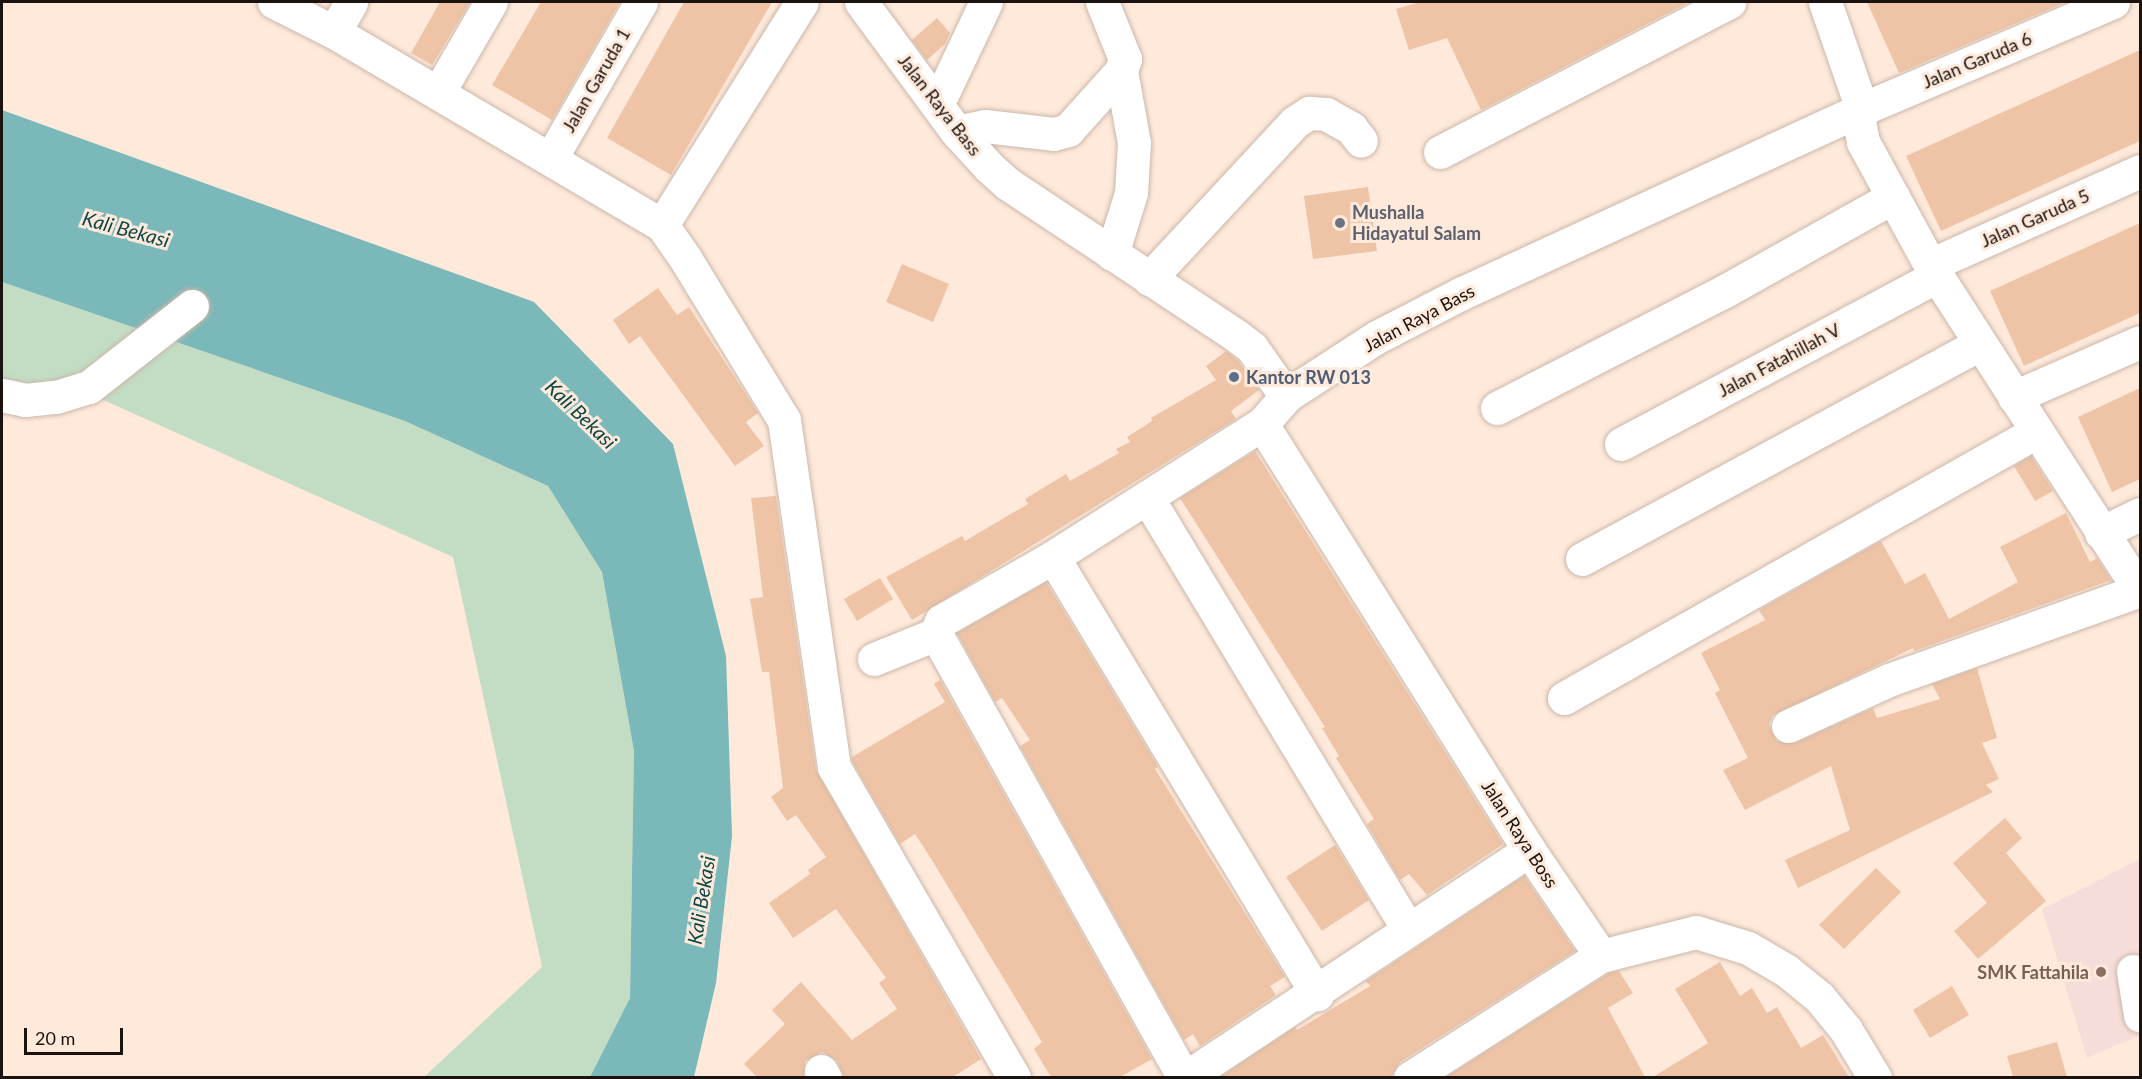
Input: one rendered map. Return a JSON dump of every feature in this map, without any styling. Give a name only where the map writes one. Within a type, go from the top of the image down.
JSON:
[{"type":"street","points":[[274,2],[334,32],[662,225],[784,420],[834,767],[1014,1077]]},
{"type":"street","points":[[334,32],[351,2]]},
{"type":"street","points":[[438,93],[491,2]]},
{"type":"street","name":"Jalan Garuda 1","points":[[551,158],[641,2]]},
{"type":"street","points":[[662,225],[802,2]]},
{"type":"street","name":"Jalan Raya Bass","points":[[861,2],[938,103],[957,132],[1008,184],[1252,348],[1286,396],[1377,338],[1462,293],[1861,121]]},
{"type":"street","points":[[938,103],[986,2]]},
{"type":"street","points":[[957,132],[1003,126],[1062,134],[1121,71],[1125,59],[1102,2]]},
{"type":"street","points":[[1440,152],[1729,2]]},
{"type":"street","points":[[1788,726],[1889,680],[2140,590],[2120,547],[2036,432],[1933,271],[1893,197],[1861,121],[1825,2]]},
{"type":"street","name":"Jalan Garuda 6","points":[[1861,121],[2113,2]]},
{"type":"street","points":[[1112,254],[1131,193],[1134,143],[1121,71]]},
{"type":"street","points":[[1149,279],[1295,122],[1310,113],[1326,114],[1351,128],[1361,141]]},
{"type":"street","name":"Jalan Garuda 5","points":[[1933,271],[2140,171]]},
{"type":"street","points":[[1497,408],[1723,292],[1893,197]]},
{"type":"street","name":"Jalan Fatahillah V","points":[[1621,444],[1933,271]]},
{"type":"street","points":[[2,395],[25,400],[56,397],[88,387],[192,306]]},
{"type":"street","points":[[2014,397],[2140,342]]},
{"type":"street","points":[[1582,559],[1980,344]]},
{"type":"street","points":[[874,659],[936,634],[941,621],[952,613],[1053,557],[1262,424],[1286,396]]},
{"type":"street","name":"Jalan Raya Boss","points":[[1262,424],[1529,850],[1601,956]]},
{"type":"street","points":[[1564,698],[2036,432]]},
{"type":"street","points":[[1147,497],[1408,929]]},
{"type":"street","points":[[2120,547],[2140,514]]},
{"type":"street","points":[[1053,557],[1317,994]]},
{"type":"street","points":[[936,634],[1185,1077],[1317,994],[1408,929],[1529,850]]},
{"type":"street","points":[[1410,1077],[1601,956],[1688,932],[1705,933],[1748,948],[1787,971],[1819,997],[1846,1030],[1875,1077]]},
{"type":"street","points":[[2133,971],[2140,1015]]},
{"type":"shaded area","name":"SMK Fattahila","points":[[2140,859],[2140,1035],[2087,1058],[2042,909]]},
{"type":"green space","points":[[2,282],[405,421],[548,486],[602,572],[634,751],[630,998],[590,1077],[424,1077],[542,967],[453,557],[90,394],[2,395]]},
{"type":"water","name":"Kali Bekasi","points":[[2,110],[534,302],[673,444],[726,656],[732,836],[716,983],[694,1077],[590,1077],[630,998],[634,751],[602,572],[548,486],[405,421],[2,282]]},
{"type":"building","points":[[440,2],[470,2],[432,65],[411,53]]},
{"type":"building","points":[[541,2],[620,2],[552,120],[492,85]]},
{"type":"building","points":[[684,2],[772,2],[671,175],[607,138]]},
{"type":"building","points":[[1420,2],[1689,2],[1481,110],[1447,38],[1409,50],[1396,9]]},
{"type":"building","points":[[1867,2],[2066,2],[1899,73]]},
{"type":"building","points":[[937,18],[950,33],[945,44],[927,60],[912,40]]},
{"type":"building","points":[[2140,50],[2140,141],[1941,231],[1906,156]]},
{"type":"building","name":"Mushalla Hidayatul Salam","points":[[1368,187],[1377,251],[1313,259],[1304,196]]},
{"type":"building","points":[[2140,223],[2140,313],[2024,366],[1990,291]]},
{"type":"building","points":[[902,264],[949,284],[933,322],[886,302]]},
{"type":"building","points":[[658,288],[677,315],[689,307],[758,413],[746,422],[764,446],[735,466],[640,336],[629,344],[613,320]]},
{"type":"building","points":[[1226,351],[1238,361],[1259,390],[1231,411],[1236,419],[912,620],[886,577],[962,536],[965,541],[1028,504],[1025,499],[1066,474],[1070,481],[1119,453],[1116,449],[1130,442],[1127,437],[1152,421],[1151,418],[1216,380],[1206,366]]},
{"type":"building","points":[[2140,388],[2140,479],[2112,492],[2078,417]]},
{"type":"building","points":[[1255,451],[1503,844],[1427,895],[1409,874],[1400,880],[1367,824],[1374,819],[1336,758],[1339,756],[1322,728],[1325,727],[1180,498]]},
{"type":"building","points":[[2031,456],[2053,491],[2035,501],[2014,466]]},
{"type":"building","points":[[776,496],[816,770],[981,1059],[953,1077],[844,1077],[837,1061],[822,1052],[805,1061],[804,1077],[757,1077],[744,1064],[785,1024],[772,1010],[801,982],[852,1040],[897,1009],[879,983],[886,978],[836,909],[793,938],[769,903],[810,874],[808,870],[826,857],[796,815],[787,821],[771,797],[783,788],[769,672],[762,672],[750,599],[763,597],[751,498]]},
{"type":"building","points":[[2066,513],[2090,562],[2097,558],[2111,580],[1914,651],[1913,648],[1772,716],[1769,725],[1777,741],[1795,743],[1873,708],[1877,718],[1940,699],[1932,684],[1977,668],[1997,738],[1982,743],[1999,779],[1986,785],[1993,792],[1798,888],[1785,860],[1850,830],[1831,766],[1745,810],[1723,770],[1748,758],[1715,693],[1720,690],[1701,653],[1765,620],[1759,610],[1881,541],[1905,584],[1925,573],[1949,619],[2018,582],[2000,547]]},
{"type":"building","points":[[880,578],[893,599],[857,621],[844,599]]},
{"type":"building","points":[[1046,582],[1158,767],[1155,769],[1285,977],[1270,986],[1276,995],[1200,1046],[1193,1034],[1184,1040],[1020,746],[1030,740],[1002,698],[995,702],[957,633]]},
{"type":"building","points":[[940,680],[1152,1059],[1120,1077],[1051,1077],[1034,1049],[1042,1042],[930,857],[915,834],[900,844],[852,761],[852,757],[945,702],[934,684]]},
{"type":"building","points":[[2005,818],[2022,838],[2006,853],[2046,901],[1978,959],[1954,931],[1987,903],[1953,863]]},
{"type":"building","points":[[1335,845],[1369,900],[1322,931],[1286,877]]},
{"type":"building","points":[[1876,868],[1901,892],[1844,949],[1819,925]]},
{"type":"building","points":[[1524,876],[1575,951],[1400,1062],[1391,1077],[1220,1077],[1295,1027],[1297,1030],[1370,986],[1366,981]]},
{"type":"building","points":[[1720,962],[1740,996],[1752,988],[1767,1013],[1777,1007],[1801,1048],[1823,1035],[1849,1077],[1653,1077],[1708,1043],[1675,989]]},
{"type":"building","points":[[1619,971],[1633,993],[1608,1008],[1645,1077],[1446,1077],[1609,973]]},
{"type":"building","points":[[1952,986],[1969,1015],[1930,1038],[1913,1010]]},
{"type":"building","points":[[2057,1042],[2067,1077],[2013,1077],[2007,1056]]},
{"type":"place","name":"Mushalla Hidayatul Salam","points":[[1340,223]]},
{"type":"place","name":"Kantor RW 013","points":[[1234,377]]},
{"type":"place","name":"SMK Fattahila","points":[[2101,972]]}]
